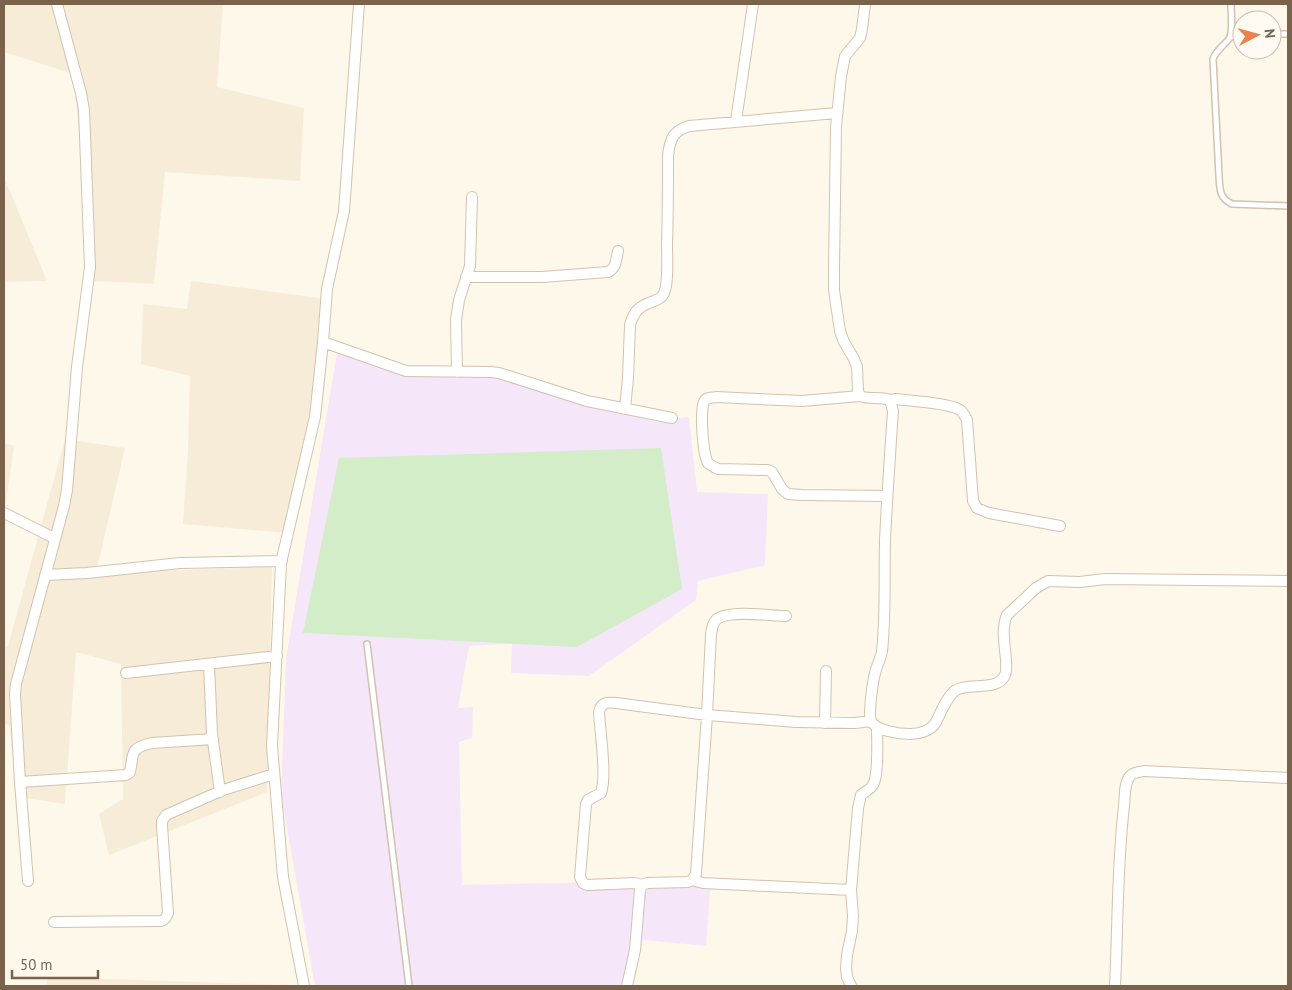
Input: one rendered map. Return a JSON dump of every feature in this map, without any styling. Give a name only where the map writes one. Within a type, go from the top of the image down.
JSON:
[{"type":"street","points":[[28,881],[15,694],[16,684],[67,490],[77,367],[90,259],[84,110],[56,4]]},
{"type":"street","points":[[304,986],[284,877],[272,746],[282,561],[315,416],[327,289],[344,211],[359,4]]},
{"type":"street","points":[[736,121],[753,4]]},
{"type":"street","points":[[860,396],[857,367],[840,331],[834,290],[834,240],[837,113],[842,70],[845,56],[860,38],[865,4]]},
{"type":"street","points":[[625,409],[632,317],[637,310],[659,299],[664,294],[666,285],[669,145],[674,134],[682,128],[689,126],[837,113]]},
{"type":"street","points":[[458,372],[456,320],[458,300],[470,266],[472,197]]},
{"type":"street","points":[[466,277],[542,277],[608,272],[616,264],[618,251]]},
{"type":"street","points":[[323,342],[400,370],[499,373],[587,401],[672,418]]},
{"type":"street","points":[[887,496],[788,494],[782,490],[772,472],[768,470],[718,469],[711,466],[705,455],[702,409],[704,401],[707,398],[716,397],[802,401],[860,396],[944,405],[960,410],[966,420],[973,501],[977,508],[989,513],[1060,526]]},
{"type":"street","points":[[851,986],[846,968],[852,931],[851,890],[858,808],[860,795],[870,790],[874,784],[876,774],[874,724],[870,712],[874,678],[882,652],[892,412],[890,400]]},
{"type":"street","points":[[4,513],[54,538]]},
{"type":"street","points":[[45,575],[87,573],[180,563],[282,561]]},
{"type":"street","points":[[851,890],[703,883],[692,880],[688,882],[647,883],[643,885],[634,883],[587,885],[583,883],[580,877],[586,804],[588,800],[601,794],[603,788],[600,707],[607,702],[707,715],[796,722],[874,724],[884,730],[908,734],[918,733],[934,726],[951,695],[957,690],[993,685],[1001,681],[1006,675],[1007,668],[1004,634],[1006,615],[1036,588],[1048,581],[1080,582],[1105,579],[1288,581]]},
{"type":"street","points":[[692,880],[696,874],[697,865],[712,625],[717,618],[733,613],[786,616]]},
{"type":"street","points":[[126,673],[277,656]]},
{"type":"street","points":[[209,664],[213,739],[220,792]]},
{"type":"street","points":[[826,671],[826,723]]},
{"type":"street","points":[[20,782],[126,775],[131,770],[133,753],[142,745],[213,739]]},
{"type":"street","points":[[1115,986],[1123,819],[1127,783],[1130,776],[1144,771],[1288,778]]},
{"type":"street","points":[[54,922],[160,922],[164,920],[168,913],[163,818],[220,792],[274,774]]},
{"type":"street","points":[[627,986],[635,950],[640,889],[643,885]]},
{"type":"lane","points":[[1231,4],[1230,37],[1216,52],[1213,60],[1221,195],[1225,201],[1232,204],[1288,206]]},
{"type":"lane","points":[[367,644],[409,986]]},
{"type":"shaded area","points":[[4,4],[223,4],[217,87],[304,108],[300,181],[165,172],[154,284],[94,281],[73,74],[4,52]]},
{"type":"shaded area","points":[[4,177],[47,281],[4,282]]},
{"type":"shaded area","points":[[191,281],[320,298],[319,360],[289,533],[183,524],[190,376],[141,364],[143,304],[187,309]]},
{"type":"shaded area","points":[[337,353],[406,375],[496,372],[656,422],[689,417],[697,492],[768,494],[765,565],[698,581],[696,600],[589,676],[511,673],[512,644],[469,646],[458,708],[473,707],[472,738],[459,742],[462,885],[711,880],[706,946],[643,940],[630,986],[315,986],[281,794],[286,659]]},
{"type":"shaded area","points":[[65,439],[125,448],[96,573],[272,567],[267,792],[109,855],[99,814],[123,799],[121,664],[76,652],[65,804],[19,797],[9,725],[4,724],[4,646],[8,646]]},
{"type":"shaded area","points":[[4,443],[14,446],[4,516]]},
{"type":"shaded area","points":[[48,977],[290,985],[291,986],[46,986]]},
{"type":"green space","points":[[661,448],[682,589],[577,647],[303,633],[339,458]]}]
